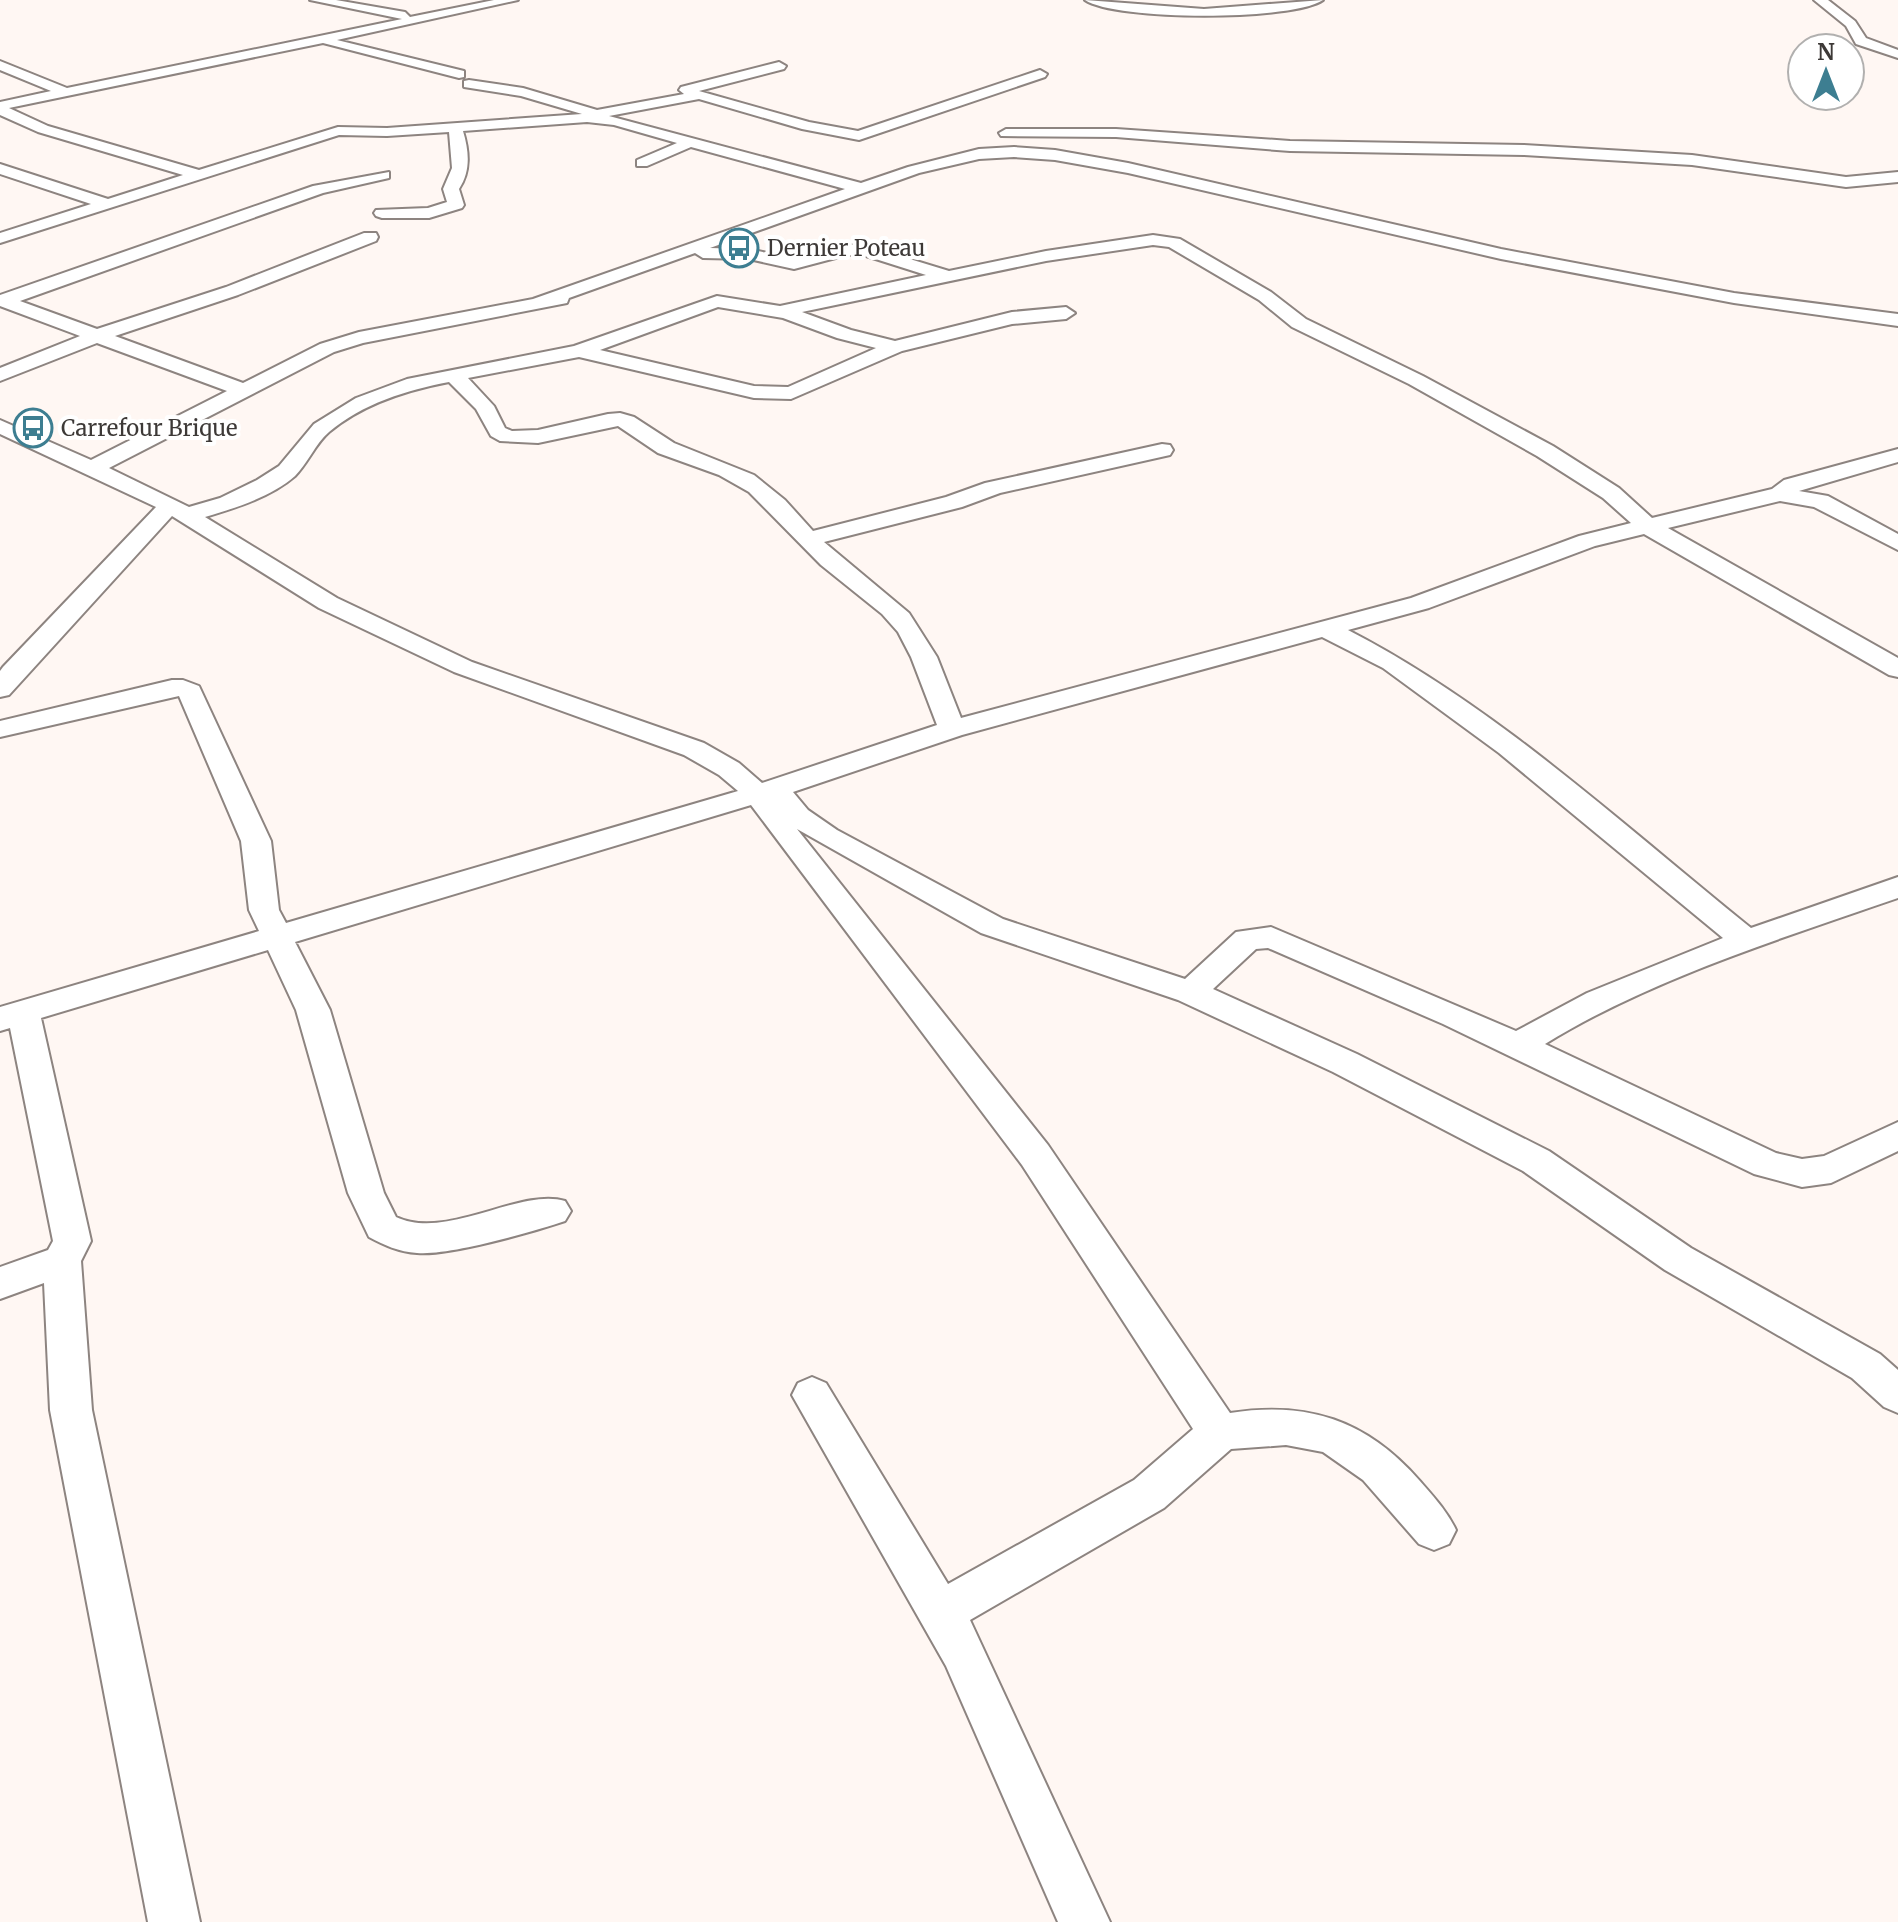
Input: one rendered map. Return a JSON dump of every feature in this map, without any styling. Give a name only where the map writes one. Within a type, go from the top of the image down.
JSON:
[{"type":"street","points":[[316,0],[416,19]]},
{"type":"street","points":[[0,108],[512,0]]},
{"type":"street","points":[[1091,0],[1202,12],[1254,10],[1317,0]]},
{"type":"street","points":[[1820,0],[1851,24],[1861,41],[1898,54]]},
{"type":"street","points":[[318,39],[523,92],[543,101],[572,105],[582,115],[615,121],[863,189]]},
{"type":"street","points":[[0,65],[65,92]]},
{"type":"street","points":[[670,98],[683,91],[779,66]]},
{"type":"street","points":[[832,148],[1040,74]]},
{"type":"street","points":[[4,234],[261,157],[329,132],[455,128],[616,112],[690,95],[706,96],[807,126],[859,136]]},
{"type":"street","points":[[0,108],[43,129],[196,174]]},
{"type":"street","points":[[382,213],[429,213],[456,205],[451,189],[460,174],[459,141],[455,128]]},
{"type":"street","points":[[927,167],[958,148],[988,136],[1027,132],[1116,133],[1290,146],[1430,151],[1524,150],[1692,160],[1846,182],[1898,177]]},
{"type":"street","points":[[642,163],[679,149],[688,142]]},
{"type":"street","points":[[540,302],[927,167],[979,154],[1014,152],[1055,155],[1141,171],[1501,254],[1734,298],[1898,320]]},
{"type":"street","points":[[778,166],[807,157]]},
{"type":"street","points":[[0,169],[108,204]]},
{"type":"street","points":[[2,300],[319,189],[383,175]]},
{"type":"street","points":[[0,375],[99,335],[232,291],[370,237]]},
{"type":"street","points":[[781,312],[1046,256],[1153,240],[1174,243],[1265,296],[1299,323],[1416,380],[1545,451],[1611,493],[1647,526],[1898,669]]},
{"type":"street","points":[[684,252],[732,253],[794,264],[847,250],[864,250],[948,276]]},
{"type":"street","points":[[91,469],[327,348],[359,338],[610,288],[732,253]]},
{"type":"street","points":[[2,300],[245,391]]},
{"type":"street","points":[[4,678],[178,510],[228,503],[265,485],[287,471],[321,428],[363,402],[414,383],[579,351],[717,301],[781,312],[895,347]]},
{"type":"street","points":[[579,351],[769,394],[803,388],[895,347],[1012,318],[1066,313]]},
{"type":"street","points":[[452,375],[476,395],[490,413],[496,431],[502,435],[532,437],[620,419],[662,446],[721,467],[746,480],[788,513],[808,539],[844,575],[881,599],[901,619],[923,655],[952,729]]},
{"type":"street","points":[[3,433],[91,469],[178,510],[328,603],[463,667],[694,749],[772,794],[827,836],[992,926],[1190,992],[1345,1063],[1536,1161],[1678,1259],[1882,1366],[1898,1395]]},
{"type":"street","points":[[808,539],[954,502],[993,488],[1162,450]]},
{"type":"street","points":[[174,1922],[71,1410],[62,1261],[72,1241],[12,1016],[772,794],[952,729],[1420,603],[1587,541],[1780,494],[1800,482],[1898,455]]},
{"type":"street","points":[[1780,494],[1820,501],[1898,543]]},
{"type":"street","points":[[1326,629],[1392,663],[1509,747],[1744,939]]},
{"type":"street","points":[[0,729],[172,688],[190,692],[256,841],[261,899],[275,937],[313,1010],[366,1193],[382,1227],[401,1236],[420,1239],[480,1229],[552,1211]]},
{"type":"street","points":[[772,794],[765,807],[1035,1155],[1220,1434]]},
{"type":"street","points":[[1518,1046],[1539,1031],[1607,997],[1744,939],[1898,887]]},
{"type":"street","points":[[1190,992],[1247,939],[1271,937],[1318,955],[1518,1046],[1767,1164],[1802,1173],[1831,1169],[1898,1135]]},
{"type":"street","points":[[0,1283],[62,1261]]},
{"type":"street","points":[[812,1395],[942,1611],[1084,1922]]},
{"type":"street","points":[[942,1611],[1047,1555],[1154,1490],[1220,1434],[1266,1427],[1302,1429],[1343,1439],[1385,1470],[1434,1530]]},
{"type":"place","name":"Dernier Poteau","points":[[739,248]]},
{"type":"place","name":"Carrefour Brique","points":[[33,428]]}]
